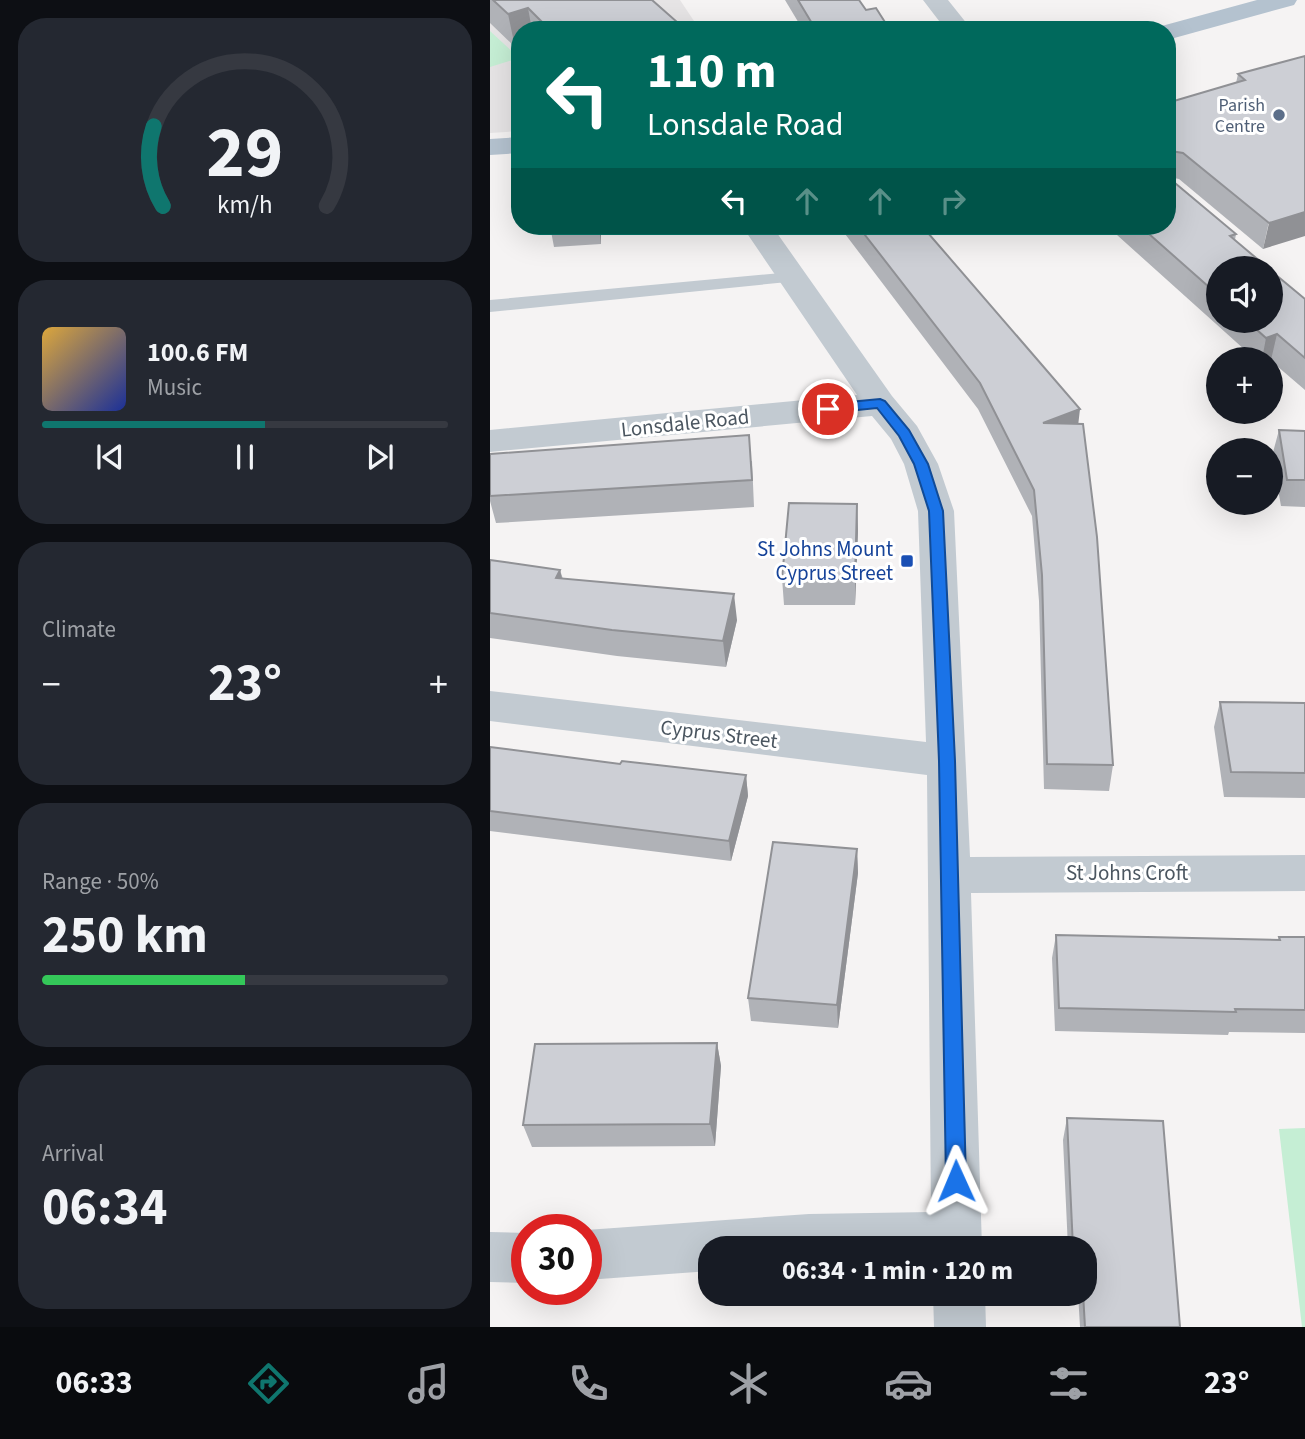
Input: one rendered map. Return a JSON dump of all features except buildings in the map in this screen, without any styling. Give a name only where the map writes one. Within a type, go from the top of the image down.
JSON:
[{"type":"main road","points":[[1176,30],[1285,0]]},
{"type":"main road","points":[[490,147],[511,146]]},
{"type":"street","points":[[935,0],[952,21]]},
{"type":"street","points":[[763,235],[880,404],[905,434],[921,464],[936,511],[947,761],[957,1236]]},
{"type":"street","name":"Lonsdale Road","points":[[490,441],[880,404]]},
{"type":"street","name":"Cyprus Street","points":[[490,706],[947,761]]},
{"type":"street","name":"St Johns Croft","points":[[949,875],[1305,873]]},
{"type":"street","points":[[602,1254],[698,1247]]},
{"type":"street","points":[[490,1257],[511,1258]]},
{"type":"street","points":[[959,1306],[960,1327]]},
{"type":"lane","points":[[490,306],[792,278]]},
{"type":"shaded area","points":[[490,0],[680,0],[694,21],[511,21],[511,132],[490,133]]},
{"type":"green space","points":[[490,31],[511,51],[511,60],[490,67]]},
{"type":"green space","points":[[1305,1128],[1305,1327],[1302,1327],[1279,1129]]},
{"type":"place","name":"Parish Centre","points":[[1279,115]]},
{"type":"place","name":"St Johns Mount Cyprus Street","points":[[907,561]]},
{"type":"route","points":[[828,409],[880,404],[905,434],[921,464],[936,511],[947,761],[956,1181]]}]
